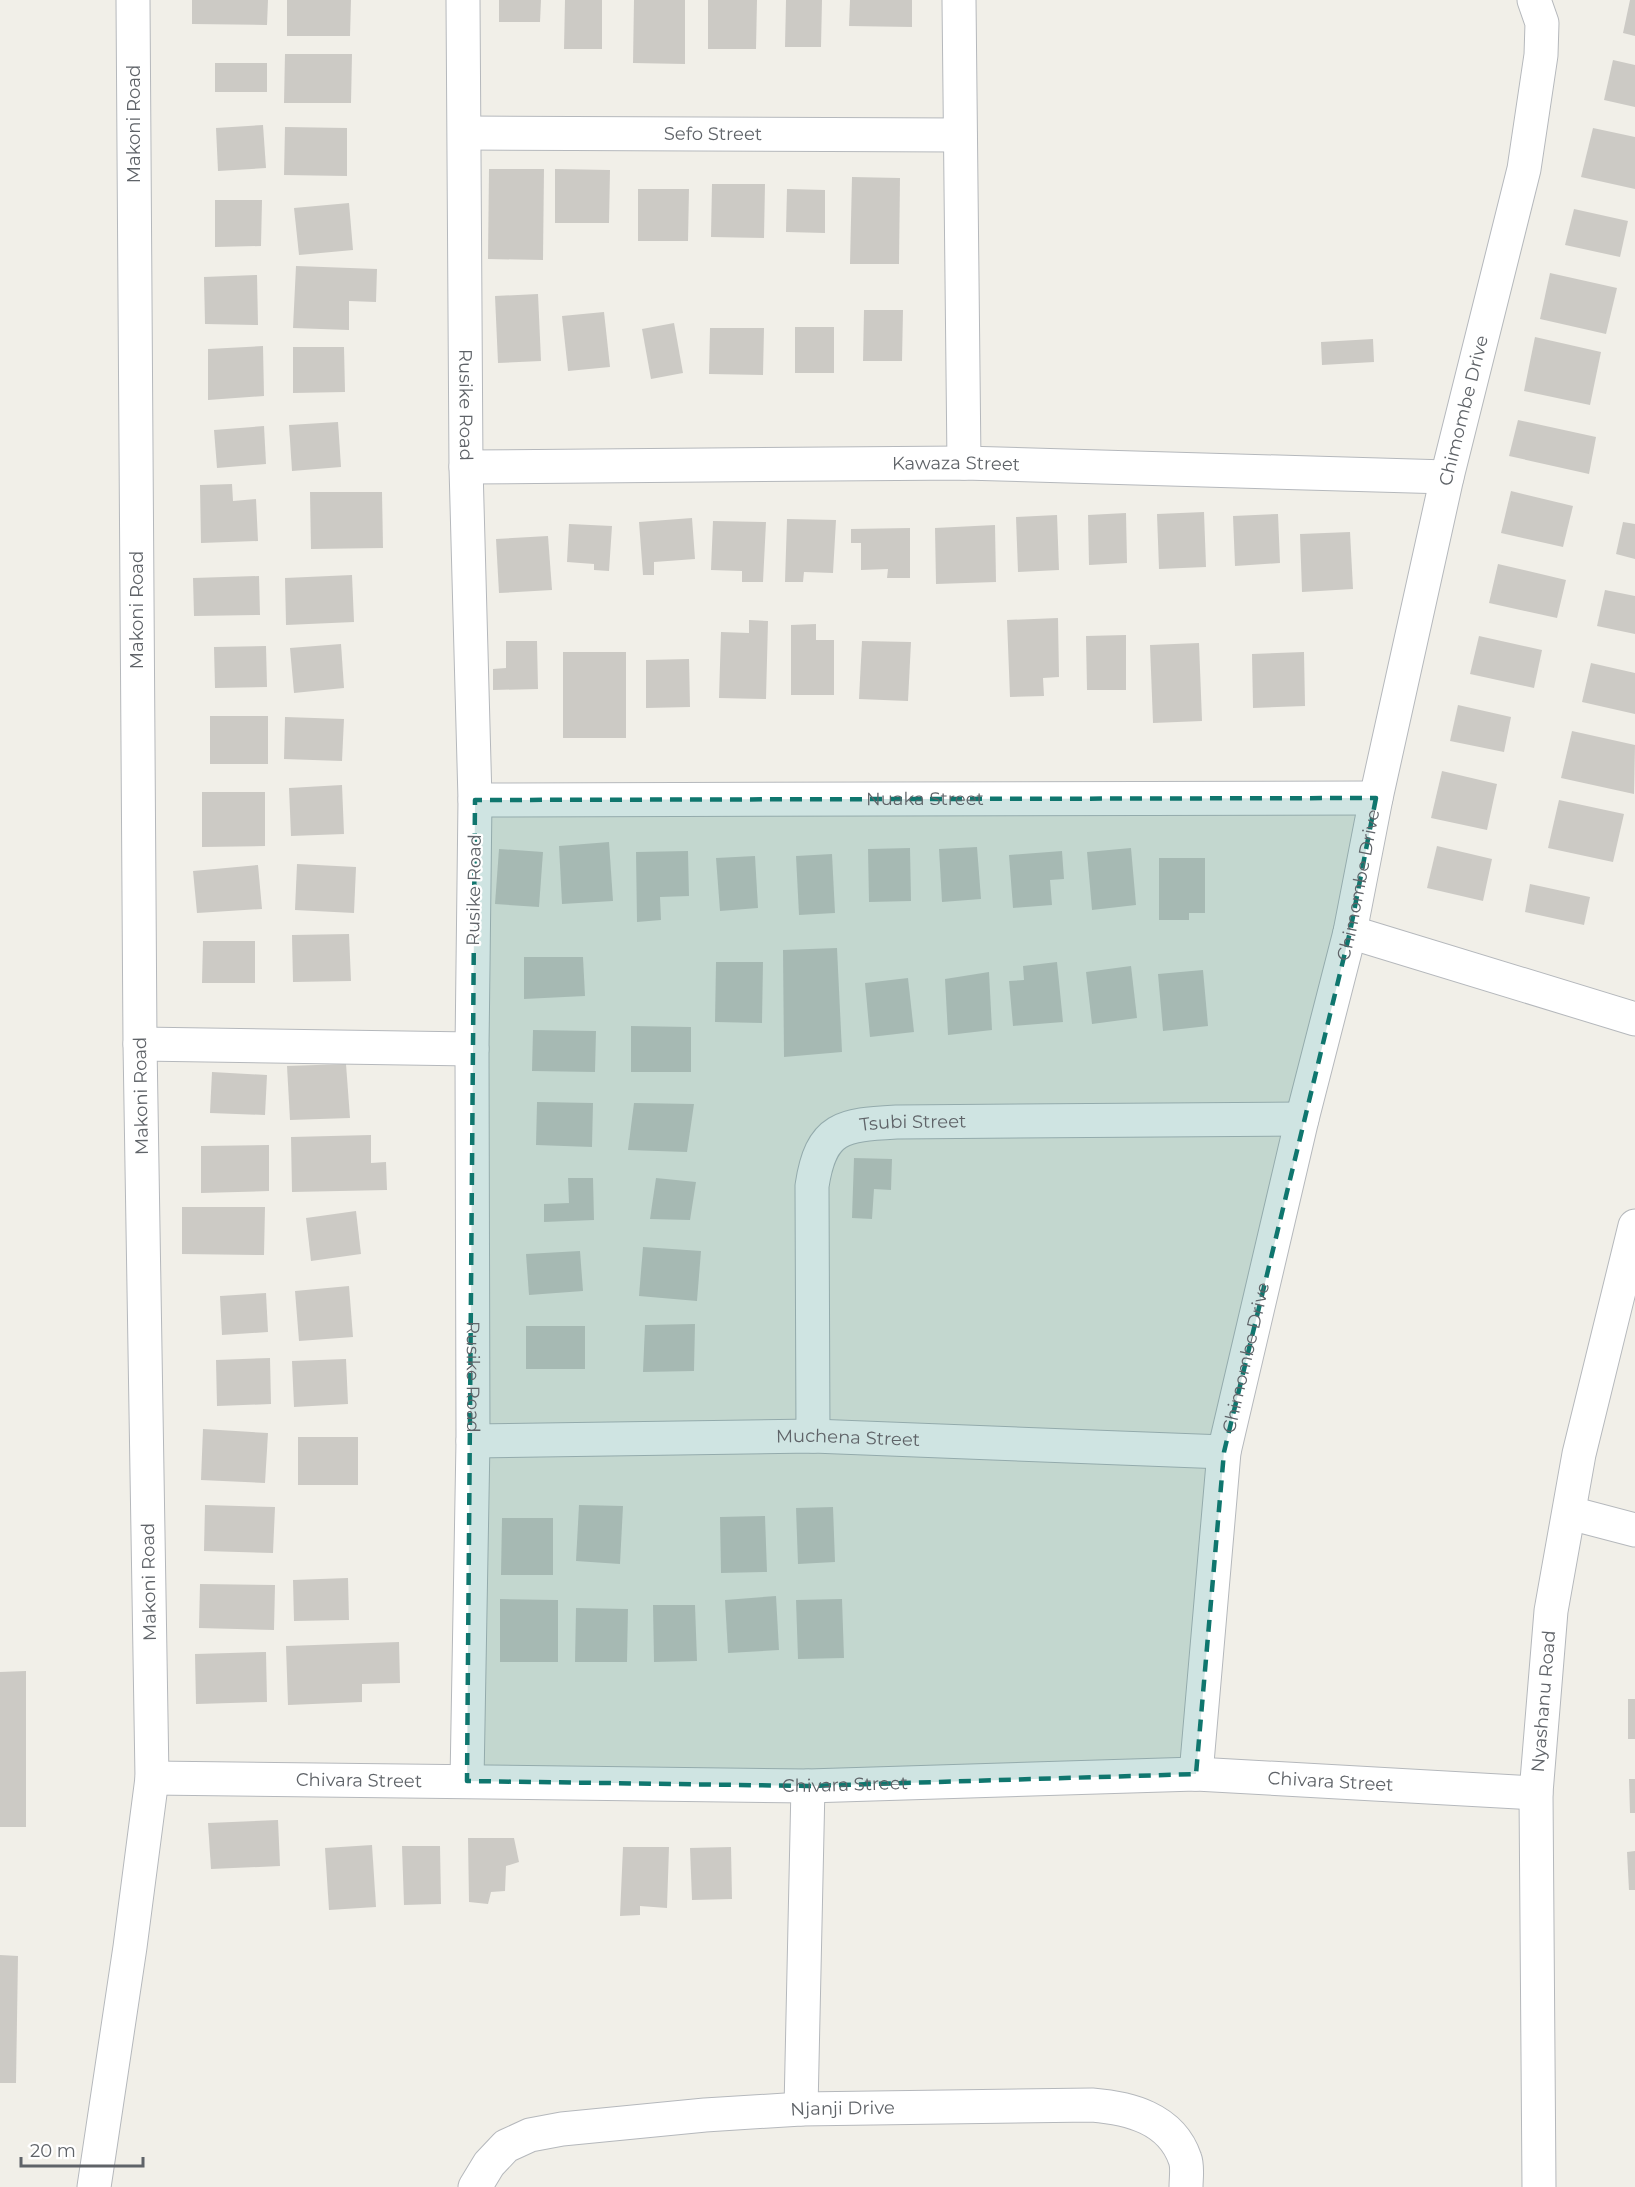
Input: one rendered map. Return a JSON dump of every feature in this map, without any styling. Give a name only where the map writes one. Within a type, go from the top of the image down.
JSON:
[{"type":"street","name":"Makoni Road","points":[[94,2187],[130,1947],[152,1778],[140,1044],[133,0]]},
{"type":"street","name":"Rusike Road","points":[[463,0],[466,467],[475,800],[471,1049],[473,1441],[468,1781]]},
{"type":"street","points":[[960,0],[964,463]]},
{"type":"street","name":"Chimombe Drive","points":[[1196,1774],[1224,1452],[1302,1119],[1350,932],[1376,798],[1448,477],[1524,169],[1541,55],[1542,23],[1534,0]]},
{"type":"street","name":"Sefo Street","points":[[465,133],[960,135]]},
{"type":"street","name":"Kawaza Street","points":[[466,467],[964,463],[1448,477]]},
{"type":"street","name":"Nuaka Street","points":[[475,800],[1376,798]]},
{"type":"street","points":[[1350,932],[1635,1019]]},
{"type":"street","points":[[140,1044],[471,1049]]},
{"type":"street","name":"Tsubi Street","points":[[813,1437],[812,1186],[816,1163],[825,1144],[839,1131],[857,1124],[897,1122],[1302,1119]]},
{"type":"street","name":"Nyashanu Road","points":[[1539,2187],[1536,1793],[1551,1611],[1580,1454],[1635,1226]]},
{"type":"street","name":"Muchena Street","points":[[473,1441],[813,1437],[1224,1452]]},
{"type":"street","points":[[1570,1513],[1635,1530]]},
{"type":"street","name":"Chivara Street","points":[[152,1778],[808,1786],[1196,1774],[1536,1793]]},
{"type":"street","points":[[801,2109],[808,1786]]},
{"type":"street","name":"Njanji Drive","points":[[476,2187],[489,2164],[506,2146],[530,2135],[562,2130],[801,2109],[1092,2105],[1135,2112],[1156,2122],[1176,2141],[1186,2160],[1186,2187]]},
{"type":"highlighted area","points":[[1376,798],[1350,932],[1224,1452],[1196,1774],[808,1786],[467,1781],[475,800]]},
{"type":"building","points":[[192,0],[268,0],[267,25],[192,24]]},
{"type":"building","points":[[287,0],[351,0],[350,36],[287,36]]},
{"type":"building","points":[[499,0],[541,0],[540,22],[499,22]]},
{"type":"building","points":[[565,0],[602,0],[602,49],[564,49]]},
{"type":"building","points":[[634,0],[685,0],[685,64],[633,63]]},
{"type":"building","points":[[708,0],[757,0],[756,49],[708,49]]},
{"type":"building","points":[[786,0],[822,0],[821,47],[785,47]]},
{"type":"building","points":[[850,0],[912,0],[912,27],[849,26]]},
{"type":"building","points":[[1630,0],[1635,0],[1635,36],[1623,33]]},
{"type":"building","points":[[285,54],[352,54],[351,103],[284,103]]},
{"type":"building","points":[[1613,60],[1635,65],[1635,107],[1604,100]]},
{"type":"building","points":[[215,63],[267,63],[267,92],[215,92]]},
{"type":"building","points":[[263,125],[266,168],[218,171],[216,128]]},
{"type":"building","points":[[285,127],[347,128],[347,176],[284,175]]},
{"type":"building","points":[[1593,128],[1635,137],[1635,189],[1581,177]]},
{"type":"building","points":[[489,169],[544,169],[543,260],[488,259]]},
{"type":"building","points":[[555,169],[610,170],[609,223],[555,223]]},
{"type":"building","points":[[852,177],[900,178],[899,264],[850,264]]},
{"type":"building","points":[[712,184],[765,184],[764,238],[711,237]]},
{"type":"building","points":[[638,189],[689,189],[688,241],[638,241]]},
{"type":"building","points":[[787,189],[825,190],[825,233],[786,232]]},
{"type":"building","points":[[215,200],[262,200],[261,246],[215,247]]},
{"type":"building","points":[[349,203],[353,250],[299,255],[294,208]]},
{"type":"building","points":[[1574,209],[1628,221],[1620,257],[1565,245]]},
{"type":"building","points":[[296,266],[377,269],[376,302],[349,301],[349,330],[293,328]]},
{"type":"building","points":[[1550,273],[1617,288],[1606,334],[1540,319]]},
{"type":"building","points":[[257,275],[258,325],[205,324],[204,277]]},
{"type":"building","points":[[538,294],[541,361],[498,363],[495,296]]},
{"type":"building","points":[[864,310],[903,310],[902,361],[863,361]]},
{"type":"building","points":[[604,312],[610,367],[568,371],[562,316]]},
{"type":"building","points":[[674,323],[683,373],[651,379],[642,329]]},
{"type":"building","points":[[795,327],[834,327],[834,373],[795,373]]},
{"type":"building","points":[[710,328],[764,328],[763,375],[709,374]]},
{"type":"building","points":[[1535,337],[1601,352],[1590,405],[1524,391]]},
{"type":"building","points":[[1373,339],[1374,362],[1322,365],[1321,342]]},
{"type":"building","points":[[263,346],[264,396],[208,400],[208,349]]},
{"type":"building","points":[[293,347],[344,347],[345,392],[293,393]]},
{"type":"building","points":[[1518,420],[1596,437],[1589,474],[1509,456]]},
{"type":"building","points":[[338,422],[341,467],[292,471],[289,425]]},
{"type":"building","points":[[264,426],[266,464],[217,468],[214,430]]},
{"type":"building","points":[[232,484],[233,501],[256,499],[258,541],[201,543],[200,485]]},
{"type":"building","points":[[1511,491],[1573,506],[1563,547],[1501,533]]},
{"type":"building","points":[[310,492],[382,492],[383,548],[311,549]]},
{"type":"building","points":[[1204,512],[1206,567],[1159,569],[1157,514]]},
{"type":"building","points":[[1126,513],[1127,563],[1089,565],[1088,515]]},
{"type":"building","points":[[1278,514],[1280,563],[1235,566],[1233,516]]},
{"type":"building","points":[[1057,515],[1059,570],[1018,572],[1016,517]]},
{"type":"building","points":[[692,518],[695,559],[654,562],[654,575],[643,575],[639,522]]},
{"type":"building","points":[[787,519],[836,520],[833,573],[804,572],[803,582],[785,582]]},
{"type":"building","points":[[713,521],[766,522],[763,582],[742,582],[742,571],[711,570]]},
{"type":"building","points":[[1623,522],[1635,524],[1635,559],[1616,554]]},
{"type":"building","points":[[569,524],[612,526],[609,571],[594,570],[594,564],[567,562]]},
{"type":"building","points":[[995,525],[996,582],[936,584],[935,528]]},
{"type":"building","points":[[910,528],[910,578],[887,578],[888,569],[861,570],[861,543],[851,543],[851,529]]},
{"type":"building","points":[[1350,532],[1353,589],[1302,592],[1300,534]]},
{"type":"building","points":[[548,536],[552,590],[499,593],[496,539]]},
{"type":"building","points":[[1498,564],[1566,580],[1557,618],[1489,603]]},
{"type":"building","points":[[352,575],[354,622],[286,625],[285,578]]},
{"type":"building","points":[[259,576],[260,615],[194,616],[193,578]]},
{"type":"building","points":[[1605,590],[1635,596],[1635,634],[1597,626]]},
{"type":"building","points":[[1058,618],[1059,677],[1043,678],[1044,696],[1010,697],[1007,620]]},
{"type":"building","points":[[749,620],[768,621],[766,699],[719,698],[721,632],[749,633]]},
{"type":"building","points":[[816,624],[816,640],[834,640],[834,695],[791,695],[791,625]]},
{"type":"building","points":[[1126,635],[1126,690],[1087,690],[1086,636]]},
{"type":"building","points":[[1479,636],[1542,650],[1534,688],[1470,674]]},
{"type":"building","points":[[506,641],[537,641],[538,689],[493,690],[493,669],[506,668]]},
{"type":"building","points":[[862,641],[911,642],[908,701],[859,699]]},
{"type":"building","points":[[1199,643],[1202,721],[1153,723],[1150,645]]},
{"type":"building","points":[[341,644],[344,688],[294,693],[290,648]]},
{"type":"building","points":[[266,646],[267,687],[215,688],[214,647]]},
{"type":"building","points":[[563,652],[626,652],[626,738],[563,738]]},
{"type":"building","points":[[1304,652],[1305,706],[1253,708],[1252,654]]},
{"type":"building","points":[[689,659],[690,707],[646,708],[646,660]]},
{"type":"building","points":[[1591,663],[1635,673],[1635,714],[1582,702]]},
{"type":"building","points":[[1458,705],[1511,717],[1504,752],[1450,741]]},
{"type":"building","points":[[210,716],[268,716],[268,764],[210,764]]},
{"type":"building","points":[[285,717],[344,719],[342,761],[284,759]]},
{"type":"building","points":[[1572,731],[1635,745],[1634,794],[1561,778]]},
{"type":"building","points":[[1442,771],[1497,784],[1487,830],[1431,818]]},
{"type":"building","points":[[342,785],[344,834],[291,836],[289,788]]},
{"type":"building","points":[[202,792],[265,792],[265,846],[202,847]]},
{"type":"building","points":[[1559,800],[1624,814],[1613,862],[1548,848]]},
{"type":"building","points":[[609,842],[613,901],[562,904],[559,846]]},
{"type":"building","points":[[1437,846],[1492,859],[1483,901],[1427,888]]},
{"type":"building","points":[[977,847],[981,899],[942,902],[939,849]]},
{"type":"building","points":[[910,848],[911,901],[869,902],[868,849]]},
{"type":"building","points":[[1131,848],[1136,905],[1092,910],[1087,852]]},
{"type":"building","points":[[499,849],[543,852],[539,907],[495,904]]},
{"type":"building","points":[[688,851],[689,896],[660,897],[661,920],[637,922],[636,852]]},
{"type":"building","points":[[1062,851],[1064,879],[1050,880],[1052,905],[1013,908],[1009,855]]},
{"type":"building","points":[[832,854],[835,913],[799,915],[796,856]]},
{"type":"building","points":[[755,856],[758,908],[720,911],[716,858]]},
{"type":"building","points":[[1159,858],[1205,858],[1205,913],[1189,913],[1189,920],[1159,920]]},
{"type":"building","points":[[297,864],[356,867],[354,913],[295,910]]},
{"type":"building","points":[[258,865],[262,909],[197,913],[193,871]]},
{"type":"building","points":[[1530,884],[1590,897],[1584,925],[1525,912]]},
{"type":"building","points":[[349,934],[351,981],[293,982],[292,935]]},
{"type":"building","points":[[203,941],[255,941],[255,983],[202,983]]},
{"type":"building","points":[[837,948],[842,1052],[784,1057],[783,950]]},
{"type":"building","points":[[524,957],[583,957],[585,996],[524,999]]},
{"type":"building","points":[[716,962],[763,962],[762,1023],[715,1022]]},
{"type":"building","points":[[1057,962],[1063,1022],[1013,1026],[1009,981],[1024,980],[1023,966]]},
{"type":"building","points":[[1131,966],[1137,1018],[1092,1024],[1086,972]]},
{"type":"building","points":[[1203,970],[1208,1026],[1163,1031],[1158,974]]},
{"type":"building","points":[[989,972],[992,1030],[948,1035],[945,979]]},
{"type":"building","points":[[908,978],[914,1032],[870,1037],[865,983]]},
{"type":"building","points":[[631,1026],[691,1027],[691,1072],[631,1072]]},
{"type":"building","points":[[533,1030],[596,1031],[595,1072],[532,1071]]},
{"type":"building","points":[[346,1064],[350,1118],[290,1120],[287,1066]]},
{"type":"building","points":[[212,1072],[267,1075],[265,1115],[210,1113]]},
{"type":"building","points":[[537,1102],[593,1103],[592,1147],[536,1145]]},
{"type":"building","points":[[634,1103],[694,1104],[687,1152],[628,1150]]},
{"type":"building","points":[[371,1135],[371,1163],[386,1162],[387,1190],[292,1192],[291,1137]]},
{"type":"building","points":[[269,1145],[269,1191],[201,1193],[201,1146]]},
{"type":"building","points":[[854,1158],[892,1159],[891,1190],[874,1189],[872,1219],[852,1218]]},
{"type":"building","points":[[568,1178],[593,1178],[594,1220],[544,1222],[544,1204],[569,1203]]},
{"type":"building","points":[[656,1178],[696,1182],[690,1220],[650,1219]]},
{"type":"building","points":[[182,1207],[265,1207],[264,1255],[182,1254]]},
{"type":"building","points":[[356,1211],[361,1254],[311,1261],[306,1218]]},
{"type":"building","points":[[643,1247],[701,1251],[697,1301],[639,1296]]},
{"type":"building","points":[[580,1251],[583,1291],[529,1295],[526,1254]]},
{"type":"building","points":[[349,1286],[353,1337],[299,1341],[295,1291]]},
{"type":"building","points":[[266,1293],[268,1332],[222,1335],[220,1296]]},
{"type":"building","points":[[695,1324],[694,1371],[643,1372],[645,1325]]},
{"type":"building","points":[[526,1326],[585,1326],[585,1369],[526,1369]]},
{"type":"building","points":[[270,1358],[271,1404],[217,1406],[216,1360]]},
{"type":"building","points":[[346,1359],[348,1404],[294,1407],[292,1361]]},
{"type":"building","points":[[203,1429],[268,1433],[265,1483],[201,1480]]},
{"type":"building","points":[[298,1437],[358,1437],[358,1485],[298,1485]]},
{"type":"building","points":[[205,1505],[275,1507],[273,1553],[204,1551]]},
{"type":"building","points":[[579,1505],[623,1506],[620,1564],[576,1561]]},
{"type":"building","points":[[833,1507],[835,1562],[798,1564],[796,1508]]},
{"type":"building","points":[[765,1516],[767,1572],[721,1573],[720,1517]]},
{"type":"building","points":[[502,1518],[553,1518],[553,1575],[501,1575]]},
{"type":"building","points":[[348,1578],[349,1620],[294,1621],[293,1580]]},
{"type":"building","points":[[200,1584],[275,1585],[274,1630],[199,1628]]},
{"type":"building","points":[[776,1596],[779,1650],[728,1653],[725,1600]]},
{"type":"building","points":[[500,1599],[558,1600],[558,1662],[500,1662]]},
{"type":"building","points":[[842,1599],[844,1658],[798,1659],[796,1600]]},
{"type":"building","points":[[653,1605],[695,1605],[697,1661],[654,1662]]},
{"type":"building","points":[[576,1608],[628,1609],[627,1662],[575,1662]]},
{"type":"building","points":[[399,1642],[400,1683],[362,1684],[362,1702],[288,1705],[286,1646]]},
{"type":"building","points":[[266,1652],[267,1702],[196,1704],[195,1654]]},
{"type":"building","points":[[26,1671],[26,1827],[0,1827],[0,1672]]},
{"type":"building","points":[[1628,1699],[1635,1699],[1635,1739],[1628,1739]]},
{"type":"building","points":[[1629,1779],[1635,1779],[1635,1813],[1630,1813]]},
{"type":"building","points":[[278,1820],[280,1866],[211,1869],[208,1823]]},
{"type":"building","points":[[468,1838],[514,1838],[519,1862],[506,1866],[505,1891],[491,1892],[488,1904],[469,1902]]},
{"type":"building","points":[[372,1845],[376,1907],[329,1910],[325,1848]]},
{"type":"building","points":[[402,1846],[440,1846],[441,1904],[404,1905]]},
{"type":"building","points":[[623,1847],[669,1847],[667,1908],[640,1906],[640,1915],[620,1916]]},
{"type":"building","points":[[731,1847],[732,1899],[692,1900],[690,1848]]},
{"type":"building","points":[[1635,1851],[1635,1890],[1629,1890],[1627,1852]]},
{"type":"building","points":[[0,1955],[18,1956],[16,2083],[0,2083]]}]
